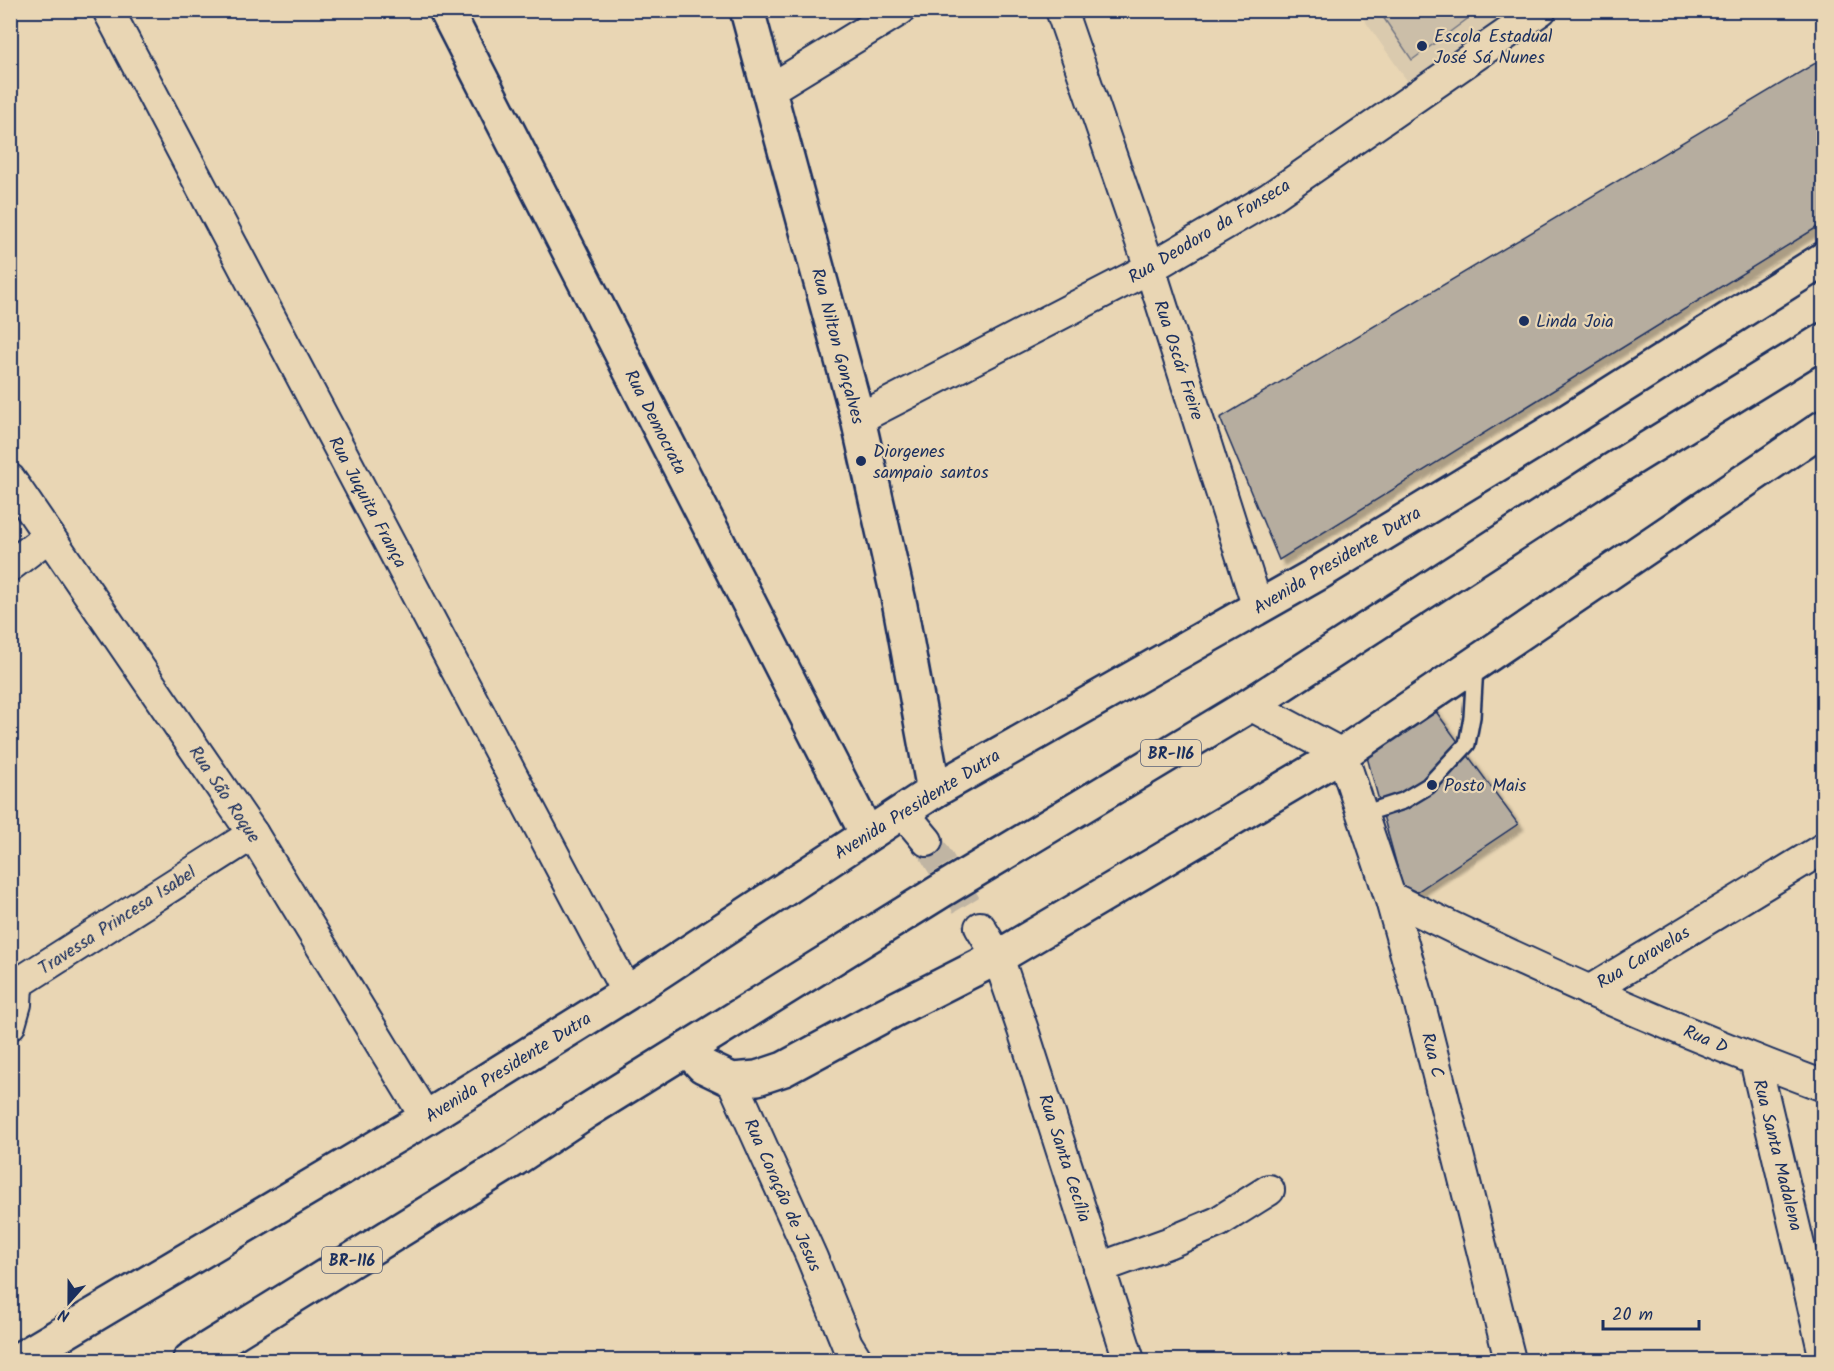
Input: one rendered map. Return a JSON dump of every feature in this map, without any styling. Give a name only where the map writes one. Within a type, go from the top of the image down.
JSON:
[{"type":"main road","name":"Rua Democrata","points":[[446,10],[867,834]]},
{"type":"main road","name":"Rua Nilton Gonçalves","points":[[747,10],[858,419],[900,606],[934,791]]},
{"type":"main road","name":"Avenida Presidente Dutra","points":[[18,1360],[426,1118],[627,993],[934,791],[1258,608],[1544,436],[1824,259]]},
{"type":"main road","name":"BR-116","points":[[190,1360],[505,1166],[587,1111],[944,889],[1250,705],[1608,473],[1824,340]]},
{"type":"main road","points":[[687,1049],[703,1065],[732,1080],[757,1078],[784,1069],[884,1014],[998,957],[1342,754],[1824,427]]},
{"type":"street","name":"Rua Juquita França","points":[[108,10],[627,993]]},
{"type":"street","points":[[769,90],[900,10]]},
{"type":"street","name":"Rua Oscár Freire","points":[[1061,10],[1150,268],[1258,608]]},
{"type":"street","name":"Rua Deodoro da Fonseca","points":[[858,419],[1150,268],[1268,199],[1541,10]]},
{"type":"street","name":"Rua São Roque","points":[[10,479],[253,834],[426,1118]]},
{"type":"street","points":[[10,566],[49,536]]},
{"type":"street","points":[[1250,705],[1342,754]]},
{"type":"street","name":"Rua C","points":[[1342,754],[1390,897],[1418,997],[1510,1360]]},
{"type":"street","points":[[902,811],[927,841]]},
{"type":"street","name":"Travessa Princesa Isabel","points":[[10,1025],[16,1004],[14,978],[253,834]]},
{"type":"street","name":"Rua Caravelas","points":[[1390,897],[1484,944],[1589,991],[1824,848]]},
{"type":"street","name":"Rua Santa Cecília","points":[[980,927],[998,957],[1129,1360]]},
{"type":"street","name":"Rua D","points":[[1589,991],[1824,1086]]},
{"type":"street","name":"Rua Santa Madalena","points":[[1755,1060],[1824,1354]]},
{"type":"street","name":"Rua Coração de Jesus","points":[[732,1080],[856,1360]]},
{"type":"street","points":[[1099,1268],[1218,1222],[1269,1190]]},
{"type":"lane","points":[[1363,814],[1403,801],[1428,786],[1467,744],[1472,717],[1475,664]]},
{"type":"shaded area","name":"Escola Estadual José Sá Nunes","points":[[1358,11],[1512,11],[1408,82]]},
{"type":"shaded area","points":[[1379,11],[1478,11],[1412,60]]},
{"type":"building","name":"Linda Joia","points":[[1824,58],[1824,223],[1279,560],[1220,418]]},
{"type":"building","name":"Posto Mais","points":[[1429,702],[1518,824],[1406,899],[1364,746]]},
{"type":"tunnel","points":[[927,841],[980,927]]},
{"type":"place","name":"Escola Estadual José Sá Nunes","points":[[1422,46]]},
{"type":"place","name":"Linda Joia","points":[[1524,321]]},
{"type":"place","name":"Diorgenes sampaio santos","points":[[861,461]]},
{"type":"place","name":"Posto Mais","points":[[1432,785]]}]
